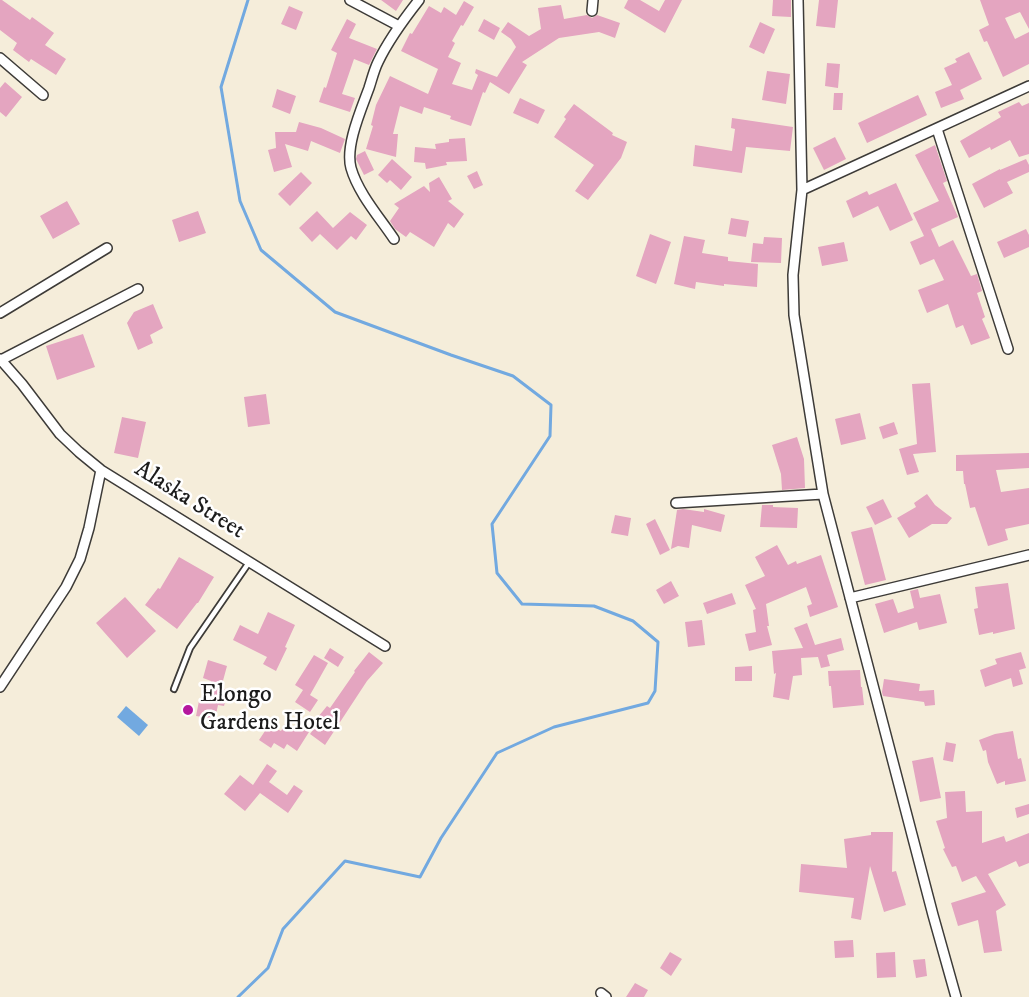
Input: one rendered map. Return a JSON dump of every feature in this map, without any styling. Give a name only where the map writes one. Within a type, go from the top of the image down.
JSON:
[{"type":"street","points":[[350,0],[399,26]]},
{"type":"street","points":[[394,239],[362,193],[351,168],[350,154],[352,140],[378,62],[399,26],[419,0]]},
{"type":"street","points":[[592,11],[593,0]]},
{"type":"street","points":[[798,0],[802,190],[792,295],[794,315],[824,494],[956,997]]},
{"type":"street","points":[[0,58],[43,95]]},
{"type":"street","points":[[802,190],[1029,86]]},
{"type":"street","points":[[937,129],[1008,349]]},
{"type":"street","points":[[0,313],[107,248]]},
{"type":"street","points":[[0,359],[138,289]]},
{"type":"street","name":"Alaska Street","points":[[0,359],[60,434],[101,470],[385,646]]},
{"type":"street","points":[[0,687],[66,587],[80,559],[101,470]]},
{"type":"street","points":[[676,503],[824,494]]},
{"type":"street","points":[[850,597],[1029,555]]},
{"type":"lane","points":[[174,689],[190,648],[250,561]]},
{"type":"water","points":[[126,706],[148,725],[139,736],[117,717]]},
{"type":"building","points":[[0,0],[30,20],[32,17],[54,33],[45,45],[66,59],[56,75],[31,59],[29,62],[13,50],[17,43],[0,30]]},
{"type":"building","points":[[381,0],[403,0],[396,11]]},
{"type":"building","points":[[628,0],[640,0],[659,11],[665,0],[682,0],[665,33],[624,8]]},
{"type":"building","points":[[773,0],[791,0],[791,17],[772,16]]},
{"type":"building","points":[[819,0],[838,0],[835,28],[816,26]]},
{"type":"building","points":[[980,0],[1029,0],[1029,29],[1020,12],[1005,18],[1015,39],[1029,32],[1029,64],[1003,77],[987,41],[984,42],[979,30],[989,25]]},
{"type":"building","points":[[464,1],[474,7],[452,41],[455,43],[448,57],[461,63],[452,84],[472,90],[478,75],[475,73],[476,69],[497,77],[516,47],[511,39],[501,32],[508,22],[529,36],[541,29],[538,8],[561,5],[564,19],[587,15],[592,18],[597,15],[620,23],[615,38],[599,32],[559,38],[522,62],[527,65],[509,94],[490,82],[485,93],[483,92],[471,126],[424,107],[422,114],[400,106],[393,134],[398,134],[396,157],[366,149],[376,105],[390,76],[428,94],[438,69],[401,51],[410,33],[412,34],[429,6],[441,13],[444,7],[456,15]]},
{"type":"building","points":[[289,6],[303,12],[296,30],[281,24]]},
{"type":"building","points":[[347,19],[356,24],[349,38],[377,49],[369,65],[354,59],[342,94],[355,98],[350,112],[319,102],[337,53],[331,50]]},
{"type":"building","points":[[484,19],[500,28],[494,40],[478,31]]},
{"type":"building","points":[[760,22],[775,29],[764,54],[749,47]]},
{"type":"building","points":[[969,52],[982,79],[960,90],[964,99],[941,108],[935,92],[952,85],[944,68],[957,62],[955,59]]},
{"type":"building","points":[[827,63],[840,64],[838,88],[825,86]]},
{"type":"building","points":[[767,71],[790,74],[786,104],[762,100]]},
{"type":"building","points":[[5,82],[22,97],[6,117],[0,112],[0,88]]},
{"type":"building","points":[[277,89],[296,96],[290,114],[272,107]]},
{"type":"building","points":[[834,93],[843,93],[842,110],[833,110]]},
{"type":"building","points":[[918,95],[927,115],[867,143],[858,123]]},
{"type":"building","points":[[520,98],[545,110],[538,124],[513,113]]},
{"type":"building","points":[[1019,102],[1022,106],[1029,103],[1029,154],[1019,157],[1010,140],[969,158],[960,141],[1001,117],[998,112]]},
{"type":"building","points":[[574,104],[613,133],[612,135],[627,142],[621,158],[588,200],[575,191],[594,165],[554,137],[566,119],[564,117]]},
{"type":"building","points":[[732,118],[793,127],[790,151],[746,147],[742,173],[693,166],[695,145],[732,151],[735,129],[731,128]]},
{"type":"building","points":[[299,122],[321,128],[345,139],[340,153],[311,141],[308,151],[285,144],[292,167],[274,172],[268,150],[276,148],[275,132],[296,132]]},
{"type":"building","points":[[835,137],[846,159],[824,170],[813,148]]},
{"type":"building","points":[[465,138],[467,161],[446,162],[447,165],[426,169],[425,163],[414,162],[415,147],[436,149],[435,144],[449,142],[449,139]]},
{"type":"building","points":[[935,145],[947,181],[943,183],[958,217],[931,229],[939,247],[953,240],[971,276],[977,274],[982,291],[977,293],[985,317],[982,319],[990,338],[971,345],[963,325],[956,328],[948,304],[927,313],[918,290],[944,280],[934,259],[920,265],[910,242],[924,236],[913,213],[939,201],[915,155]]},
{"type":"building","points":[[365,151],[374,170],[364,175],[356,159],[357,155]]},
{"type":"building","points":[[392,159],[412,177],[401,190],[390,180],[387,183],[378,175]]},
{"type":"building","points":[[1026,159],[1029,172],[1007,182],[1013,193],[984,208],[972,184],[1000,169]]},
{"type":"building","points":[[477,171],[483,185],[474,189],[467,176]]},
{"type":"building","points":[[301,172],[312,183],[290,206],[278,194]]},
{"type":"building","points":[[439,177],[452,199],[448,201],[464,214],[454,228],[448,223],[434,247],[410,232],[406,237],[395,229],[390,221],[399,208],[394,204],[424,186],[430,192],[429,183]]},
{"type":"building","points":[[896,183],[913,220],[890,231],[878,206],[853,218],[846,201],[867,191],[869,195]]},
{"type":"building","points":[[67,201],[80,224],[53,239],[40,216]]},
{"type":"building","points":[[198,211],[206,233],[179,242],[172,220]]},
{"type":"building","points":[[317,211],[333,228],[350,212],[367,225],[356,240],[351,236],[337,250],[320,234],[312,242],[299,228]]},
{"type":"building","points":[[731,218],[749,221],[746,237],[728,234]]},
{"type":"building","points":[[1026,229],[1029,235],[1029,247],[1004,258],[997,242]]},
{"type":"building","points":[[650,234],[671,242],[656,284],[636,276]]},
{"type":"building","points":[[684,236],[705,240],[702,253],[728,257],[728,261],[758,264],[757,287],[696,282],[695,289],[674,284]]},
{"type":"building","points":[[764,237],[782,238],[781,263],[751,262],[753,243],[763,244]]},
{"type":"building","points":[[844,242],[848,261],[822,266],[818,247]]},
{"type":"building","points":[[153,304],[163,328],[150,335],[153,343],[138,350],[127,323],[134,312]]},
{"type":"building","points":[[83,334],[95,367],[57,380],[46,346]]},
{"type":"building","points":[[930,383],[936,452],[913,454],[919,472],[907,475],[899,449],[917,444],[912,384]]},
{"type":"building","points":[[266,394],[270,424],[248,427],[244,397]]},
{"type":"building","points":[[860,413],[866,439],[841,445],[835,419]]},
{"type":"building","points":[[122,417],[146,422],[138,458],[114,453]]},
{"type":"building","points":[[894,422],[898,434],[883,439],[879,427]]},
{"type":"building","points":[[797,437],[804,459],[805,488],[782,490],[781,474],[772,445]]},
{"type":"building","points":[[1029,453],[1029,468],[996,470],[1001,492],[1029,488],[1029,524],[1005,529],[1008,540],[988,546],[975,507],[970,508],[963,471],[956,471],[956,455]]},
{"type":"building","points":[[927,494],[935,505],[952,518],[947,524],[932,524],[909,538],[897,518],[916,507],[914,503]]},
{"type":"building","points":[[883,499],[892,517],[875,525],[866,507]]},
{"type":"building","points":[[762,505],[798,508],[797,528],[760,527]]},
{"type":"building","points":[[704,509],[725,515],[721,532],[692,525],[689,548],[678,546],[671,549],[677,510],[704,512]]},
{"type":"building","points":[[615,515],[631,518],[628,536],[611,533]]},
{"type":"building","points":[[655,519],[670,550],[660,555],[646,524]]},
{"type":"building","points":[[872,527],[886,580],[865,585],[851,532]]},
{"type":"building","points":[[777,545],[788,565],[821,555],[838,607],[810,617],[807,606],[812,604],[806,587],[766,604],[769,626],[767,626],[772,645],[749,651],[745,634],[756,632],[753,610],[756,609],[745,585],[765,576],[755,557]]},
{"type":"building","points":[[179,557],[214,577],[198,603],[177,629],[145,605],[158,588],[160,589]]},
{"type":"building","points":[[671,581],[679,596],[664,604],[656,590]]},
{"type":"building","points":[[1008,583],[1015,629],[979,635],[974,609],[978,608],[975,587]]},
{"type":"building","points":[[918,589],[920,598],[940,594],[947,623],[919,630],[917,622],[884,633],[875,604],[893,599],[898,613],[914,608],[910,591]]},
{"type":"building","points":[[732,593],[736,604],[707,614],[703,603]]},
{"type":"building","points":[[125,597],[156,631],[127,658],[96,623]]},
{"type":"building","points":[[268,612],[295,625],[276,671],[263,664],[267,657],[233,640],[240,625],[258,634]]},
{"type":"building","points":[[702,620],[705,645],[688,647],[685,622]]},
{"type":"building","points":[[807,623],[815,645],[841,638],[844,650],[827,655],[830,666],[821,668],[818,657],[801,658],[802,675],[793,676],[789,700],[773,697],[776,673],[774,674],[772,651],[803,648],[794,628]]},
{"type":"building","points":[[330,648],[344,657],[338,667],[324,658]]},
{"type":"building","points":[[369,652],[383,663],[367,681],[325,745],[310,734],[321,719],[318,717],[327,706],[330,708]]},
{"type":"building","points":[[1021,652],[1026,668],[1019,670],[1023,684],[1013,687],[1011,678],[985,687],[980,670],[997,664],[995,659]]},
{"type":"building","points":[[314,655],[328,663],[310,695],[318,700],[310,712],[295,702],[303,690],[295,685]]},
{"type":"building","points":[[208,660],[227,666],[221,688],[228,690],[224,706],[218,705],[215,719],[196,716],[199,701],[207,703],[211,681],[203,678]]},
{"type":"building","points":[[752,666],[752,681],[735,681],[735,667]]},
{"type":"building","points":[[860,670],[864,705],[833,708],[828,671]]},
{"type":"building","points":[[884,679],[920,684],[919,691],[934,690],[935,705],[925,706],[924,702],[883,696]]},
{"type":"building","points":[[285,724],[296,731],[299,725],[309,732],[297,751],[287,744],[284,749],[274,743],[271,748],[259,740],[269,725],[281,731]]},
{"type":"building","points":[[1013,731],[1018,759],[1021,758],[1026,781],[1005,785],[1005,781],[997,784],[986,750],[983,751],[979,740]]},
{"type":"building","points":[[946,742],[956,744],[953,762],[943,760]]},
{"type":"building","points":[[933,757],[941,798],[920,802],[912,761]]},
{"type":"building","points":[[267,764],[277,771],[269,782],[287,795],[294,785],[303,791],[288,813],[260,793],[245,811],[224,794],[240,775],[253,785]]},
{"type":"building","points":[[965,791],[966,812],[982,811],[982,843],[1004,836],[1006,842],[1029,833],[1029,863],[1019,867],[1016,861],[988,874],[1006,905],[996,911],[1002,951],[984,953],[978,920],[958,926],[951,903],[986,892],[976,876],[962,882],[956,866],[952,867],[943,849],[945,848],[936,821],[947,818],[945,792]]},
{"type":"building","points":[[1029,804],[1029,814],[1017,818],[1015,808]]},
{"type":"building","points":[[871,832],[893,832],[892,872],[896,871],[906,905],[884,912],[870,866],[861,920],[851,918],[854,898],[799,892],[801,864],[847,868],[844,839],[871,835]]},
{"type":"building","points":[[853,940],[854,957],[835,958],[834,941]]},
{"type":"building","points":[[670,952],[682,959],[671,976],[660,968]]},
{"type":"building","points":[[895,952],[896,977],[877,978],[876,953]]},
{"type":"building","points":[[925,959],[927,976],[916,978],[913,960]]},
{"type":"building","points":[[635,983],[648,990],[644,997],[626,997]]},
{"type":"waterway","points":[[238,997],[268,968],[283,929],[345,861],[420,877],[441,838],[497,753],[554,727],[648,703],[655,691],[658,642],[633,621],[594,606],[522,604],[497,573],[492,524],[550,436],[551,405],[513,376],[335,312],[261,250],[240,201],[221,87],[248,0]]},
{"type":"place","name":"Elongo Gardens Hotel","points":[[188,710]]}]
